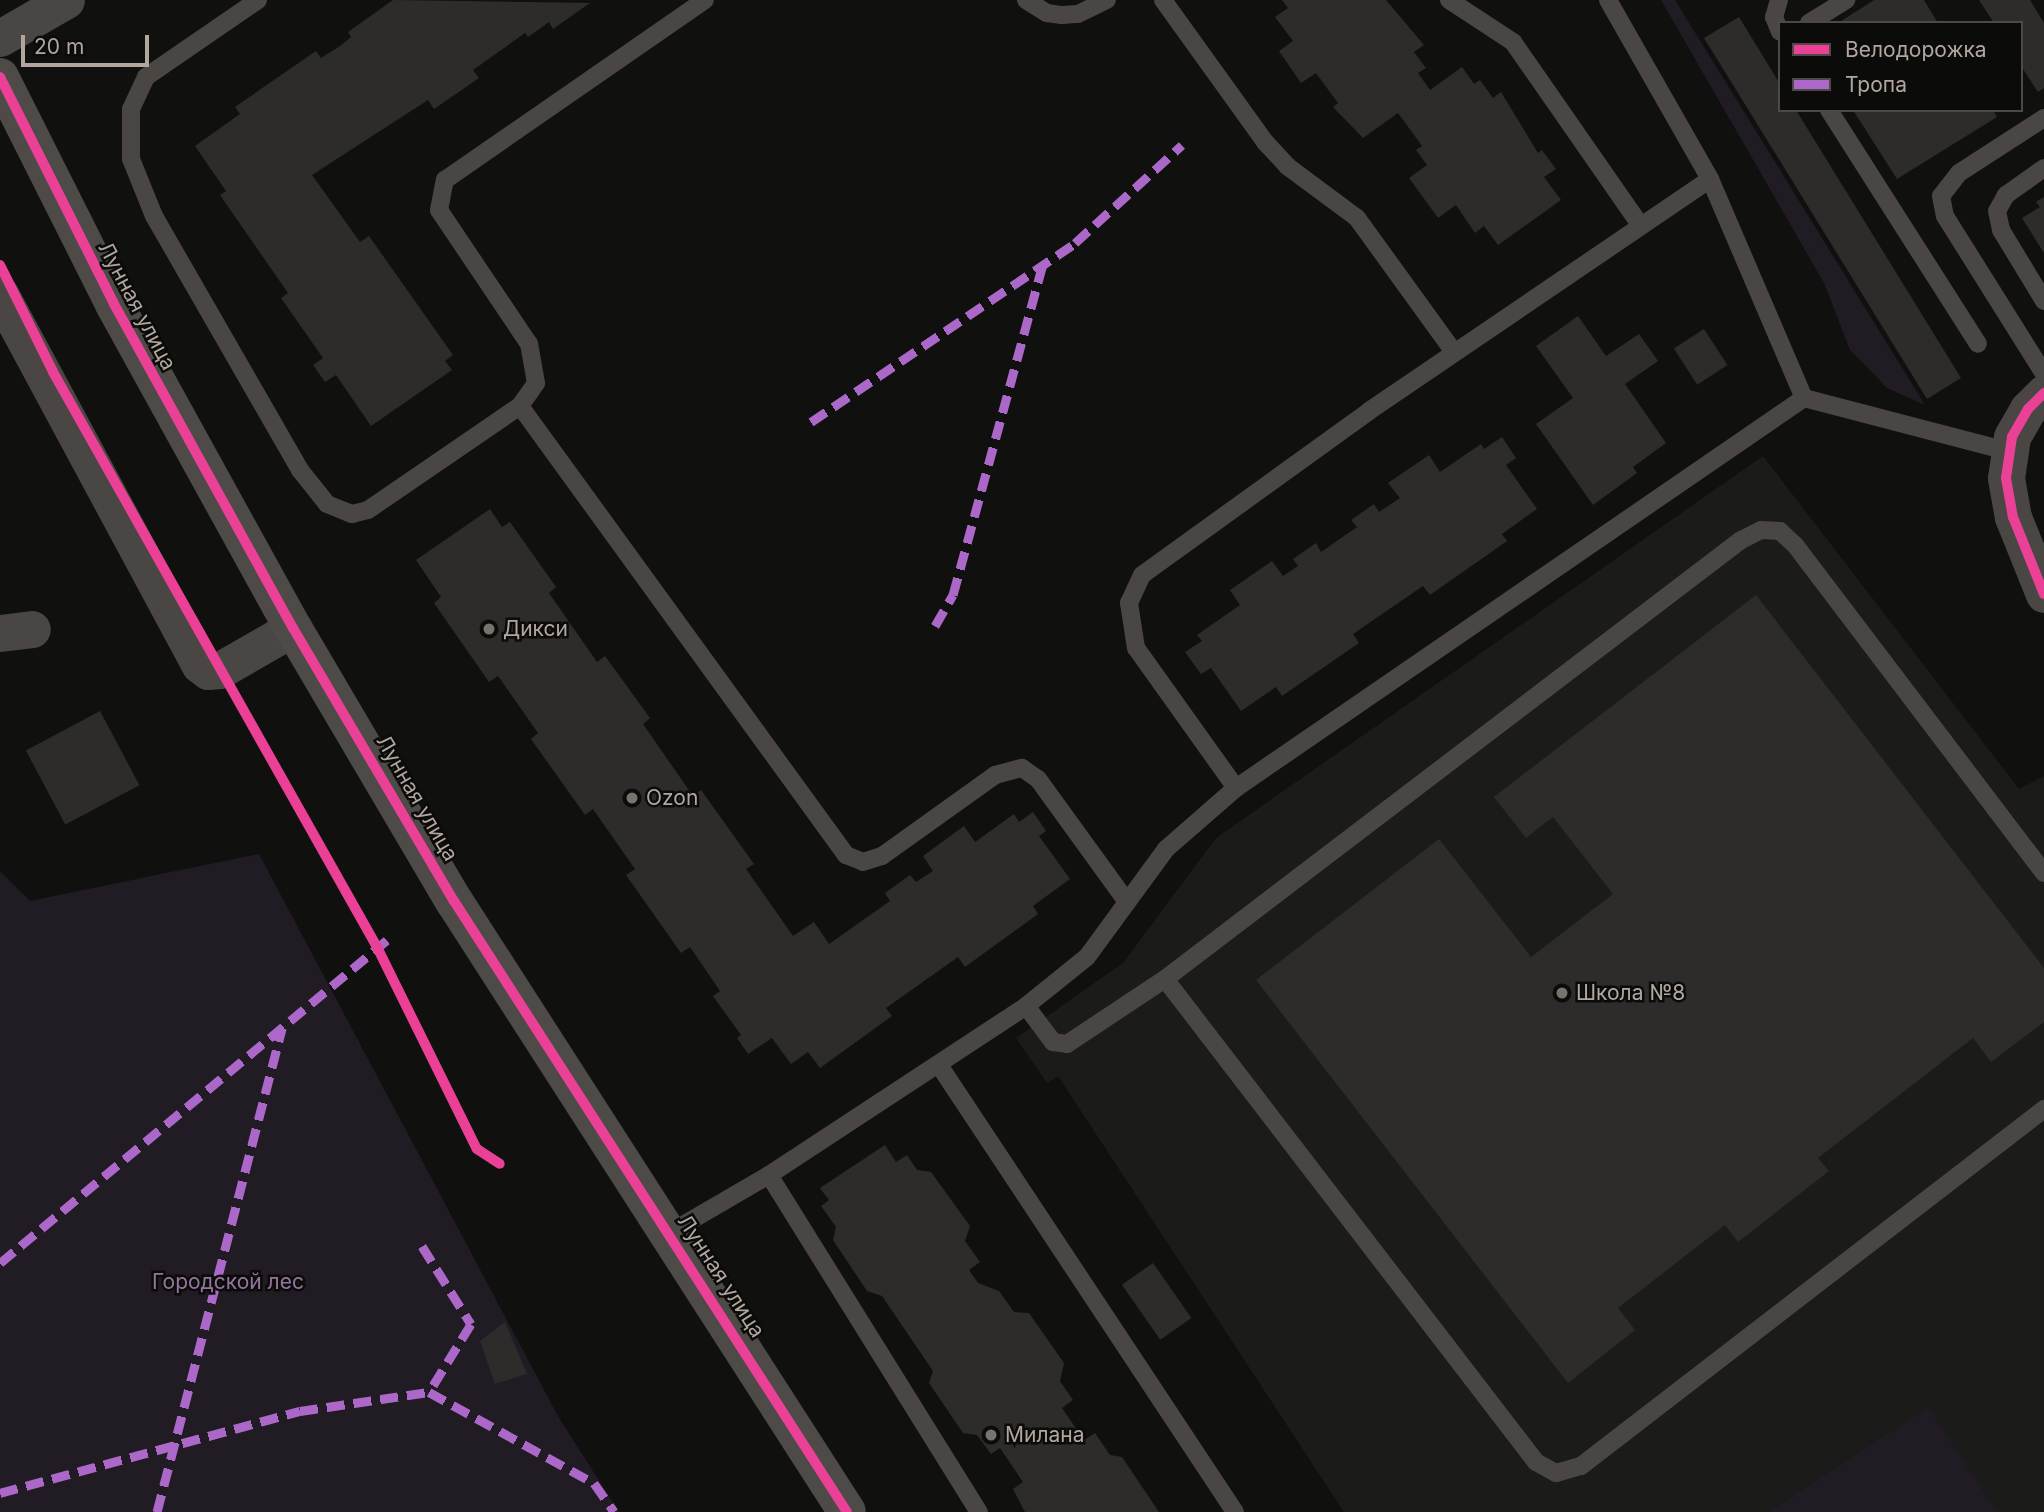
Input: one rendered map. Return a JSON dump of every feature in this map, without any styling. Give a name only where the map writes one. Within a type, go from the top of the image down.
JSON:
[{"type":"street","points":[[0,38],[66,0]]},
{"type":"street","name":"Лунная улица","points":[[0,77],[114,304],[293,628],[454,901],[671,1232],[847,1512]]},
{"type":"street","points":[[0,294],[200,665],[208,671],[220,670],[293,628]]},
{"type":"street","points":[[2044,393],[2018,425],[2008,452],[2006,478],[2013,517],[2044,594]]},
{"type":"lane","points":[[258,0],[146,77],[133,97],[128,142],[135,177],[153,216],[305,478],[336,510],[360,513],[520,407],[536,383],[535,357],[445,221],[439,210],[440,190],[453,173],[705,0]]},
{"type":"lane","points":[[1026,0],[1047,13],[1062,15],[1078,14],[1107,0]]},
{"type":"lane","points":[[1163,0],[1265,142],[1287,166],[1357,218],[1454,352]]},
{"type":"lane","points":[[1449,0],[1513,43],[1641,226]]},
{"type":"lane","points":[[1608,0],[1710,179],[1804,398]]},
{"type":"lane","points":[[1778,27],[1774,18],[1779,0]]},
{"type":"lane","points":[[1812,21],[1846,0]]},
{"type":"lane","points":[[1830,112],[1978,344]]},
{"type":"lane","points":[[2044,118],[1959,173],[1941,196],[1945,216],[2044,374]]},
{"type":"lane","points":[[2044,168],[2006,195],[1997,211],[2001,230],[2044,301]]},
{"type":"lane","points":[[1236,788],[1136,648],[1129,617],[1134,588],[1167,553],[1454,352],[1710,179]]},
{"type":"lane","points":[[671,1232],[769,1175],[1026,1006],[1087,957],[1177,836],[1236,788],[1804,398],[2008,452]]},
{"type":"lane","points":[[520,407],[846,855],[863,862],[882,856],[995,775],[1022,768],[1038,779],[1127,902]]},
{"type":"lane","points":[[1026,1006],[1053,1042],[1067,1044],[1165,979],[1741,540],[1760,530],[1780,531],[1796,546],[2044,873]]},
{"type":"lane","points":[[1165,979],[1536,1462],[1556,1474],[1581,1466],[2044,1109]]},
{"type":"lane","points":[[939,1065],[1235,1512]]},
{"type":"lane","points":[[769,1175],[979,1512]]},
{"type":"shaded area","name":"Школа №8","points":[[1763,456],[2019,789],[2044,776],[2044,1512],[1344,1512],[1058,1076],[1047,1083],[1016,1038],[1123,963],[1216,838]]},
{"type":"green space","points":[[1661,0],[1675,0],[1925,405],[1887,388],[1850,350],[1824,283]]},
{"type":"green space","name":"Городской лес","points":[[259,854],[559,1418],[619,1512],[0,1512],[0,871],[30,901]]},
{"type":"green space","points":[[1928,1407],[1997,1512],[1769,1512]]},
{"type":"building","points":[[393,0],[590,3],[553,29],[549,22],[528,37],[525,33],[473,70],[479,78],[434,109],[428,100],[312,175],[360,242],[369,236],[453,355],[445,361],[452,370],[371,426],[336,375],[325,382],[313,365],[323,358],[281,298],[288,293],[220,195],[226,191],[195,146],[240,114],[235,107],[316,51],[321,58],[340,46],[351,37],[348,32]]},
{"type":"building","points":[[1282,0],[1386,0],[1424,45],[1414,52],[1426,68],[1418,73],[1430,90],[1462,67],[1474,84],[1480,80],[1493,98],[1501,92],[1538,153],[1542,150],[1556,169],[1544,177],[1561,200],[1498,245],[1484,226],[1475,233],[1456,205],[1438,218],[1409,178],[1427,165],[1416,150],[1422,146],[1398,113],[1363,138],[1333,107],[1338,103],[1316,73],[1301,83],[1279,51],[1293,41],[1275,17],[1288,8]]},
{"type":"building","points":[[1874,0],[1924,0],[1937,21],[1841,21]]},
{"type":"building","points":[[1979,0],[2030,0],[2044,23],[2044,88],[2038,92],[2023,69],[2023,21],[1993,21]]},
{"type":"building","points":[[1739,17],[1778,81],[1778,112],[1797,112],[1961,378],[1927,399],[1704,38]]},
{"type":"building","points":[[1854,112],[1994,112],[1997,117],[1897,179]]},
{"type":"building","points":[[2044,197],[2044,253],[2022,218],[2040,207],[2036,202]]},
{"type":"building","points":[[1578,316],[1606,356],[1639,334],[1658,361],[1625,384],[1666,443],[1633,467],[1637,473],[1593,505],[1536,424],[1573,398],[1536,346]]},
{"type":"building","points":[[1704,329],[1727,365],[1697,385],[1674,349]]},
{"type":"building","points":[[1502,437],[1516,458],[1506,465],[1537,509],[1502,534],[1507,541],[1430,595],[1423,586],[1353,634],[1359,643],[1282,696],[1276,687],[1241,711],[1211,668],[1201,674],[1185,652],[1202,641],[1197,635],[1240,605],[1230,590],[1272,561],[1283,576],[1298,566],[1293,559],[1316,543],[1321,552],[1357,527],[1351,520],[1374,504],[1379,512],[1400,498],[1388,483],[1429,455],[1440,472],[1481,444],[1484,449]]},
{"type":"building","points":[[490,509],[502,527],[510,522],[556,587],[549,593],[597,662],[605,656],[650,718],[643,724],[693,796],[701,790],[754,864],[746,869],[793,936],[814,922],[829,944],[890,901],[885,893],[910,875],[916,882],[933,871],[923,856],[964,826],[975,842],[1014,814],[1019,822],[1033,812],[1046,831],[1039,836],[1070,879],[1033,906],[1038,914],[965,967],[958,957],[886,1008],[892,1016],[820,1068],[808,1052],[791,1064],[772,1038],[748,1054],[737,1038],[741,1035],[713,996],[720,991],[690,947],[681,953],[626,875],[635,869],[593,809],[585,815],[531,739],[538,733],[498,676],[489,682],[434,603],[441,597],[416,560]]},
{"type":"building","points":[[1756,595],[2044,968],[2044,1022],[1991,1062],[1973,1038],[1818,1158],[1829,1171],[1738,1242],[1725,1225],[1618,1308],[1635,1330],[1568,1383],[1256,980],[1439,839],[1531,957],[1613,894],[1553,817],[1526,838],[1494,797]]},
{"type":"building","points":[[100,711],[139,785],[65,825],[26,750]]},
{"type":"building","points":[[885,1145],[896,1162],[907,1155],[917,1170],[931,1172],[970,1226],[965,1241],[980,1262],[969,1270],[978,1283],[999,1291],[1014,1312],[1029,1313],[1064,1363],[1060,1381],[1073,1400],[1062,1408],[1084,1440],[1095,1433],[1110,1455],[1122,1457],[1159,1512],[1025,1512],[1013,1489],[1023,1482],[1000,1448],[991,1454],[977,1435],[963,1433],[929,1383],[933,1371],[882,1296],[867,1291],[833,1240],[836,1227],[821,1206],[829,1200],[820,1188]]},
{"type":"building","points":[[1153,1263],[1191,1318],[1160,1340],[1122,1285]]},
{"type":"building","points":[[505,1322],[527,1374],[495,1384],[480,1341]]},
{"type":"marked path","points":[[811,422],[1075,243],[1182,145]]},
{"type":"marked path","points":[[935,626],[953,595],[1043,264]]},
{"type":"marked path","points":[[0,1263],[387,940]]},
{"type":"marked path","points":[[157,1512],[282,1028]]},
{"type":"marked path","points":[[422,1246],[471,1324],[429,1392]]},
{"type":"marked path","points":[[0,1493],[300,1411],[429,1392],[594,1483],[614,1512]]},
{"type":"cycle path","points":[[0,77],[114,304],[293,628],[454,901],[847,1512]]},
{"type":"cycle path","points":[[0,265],[53,372],[377,947],[477,1149],[500,1164]]},
{"type":"cycle path","points":[[2044,393],[2028,409],[2012,437],[2006,478],[2013,517],[2044,594]]},
{"type":"place","name":"Дикси","points":[[489,629]]},
{"type":"place","name":"Ozon","points":[[632,798]]},
{"type":"place","name":"Школа №8","points":[[1562,993]]},
{"type":"place","name":"Милана","points":[[991,1435]]}]
